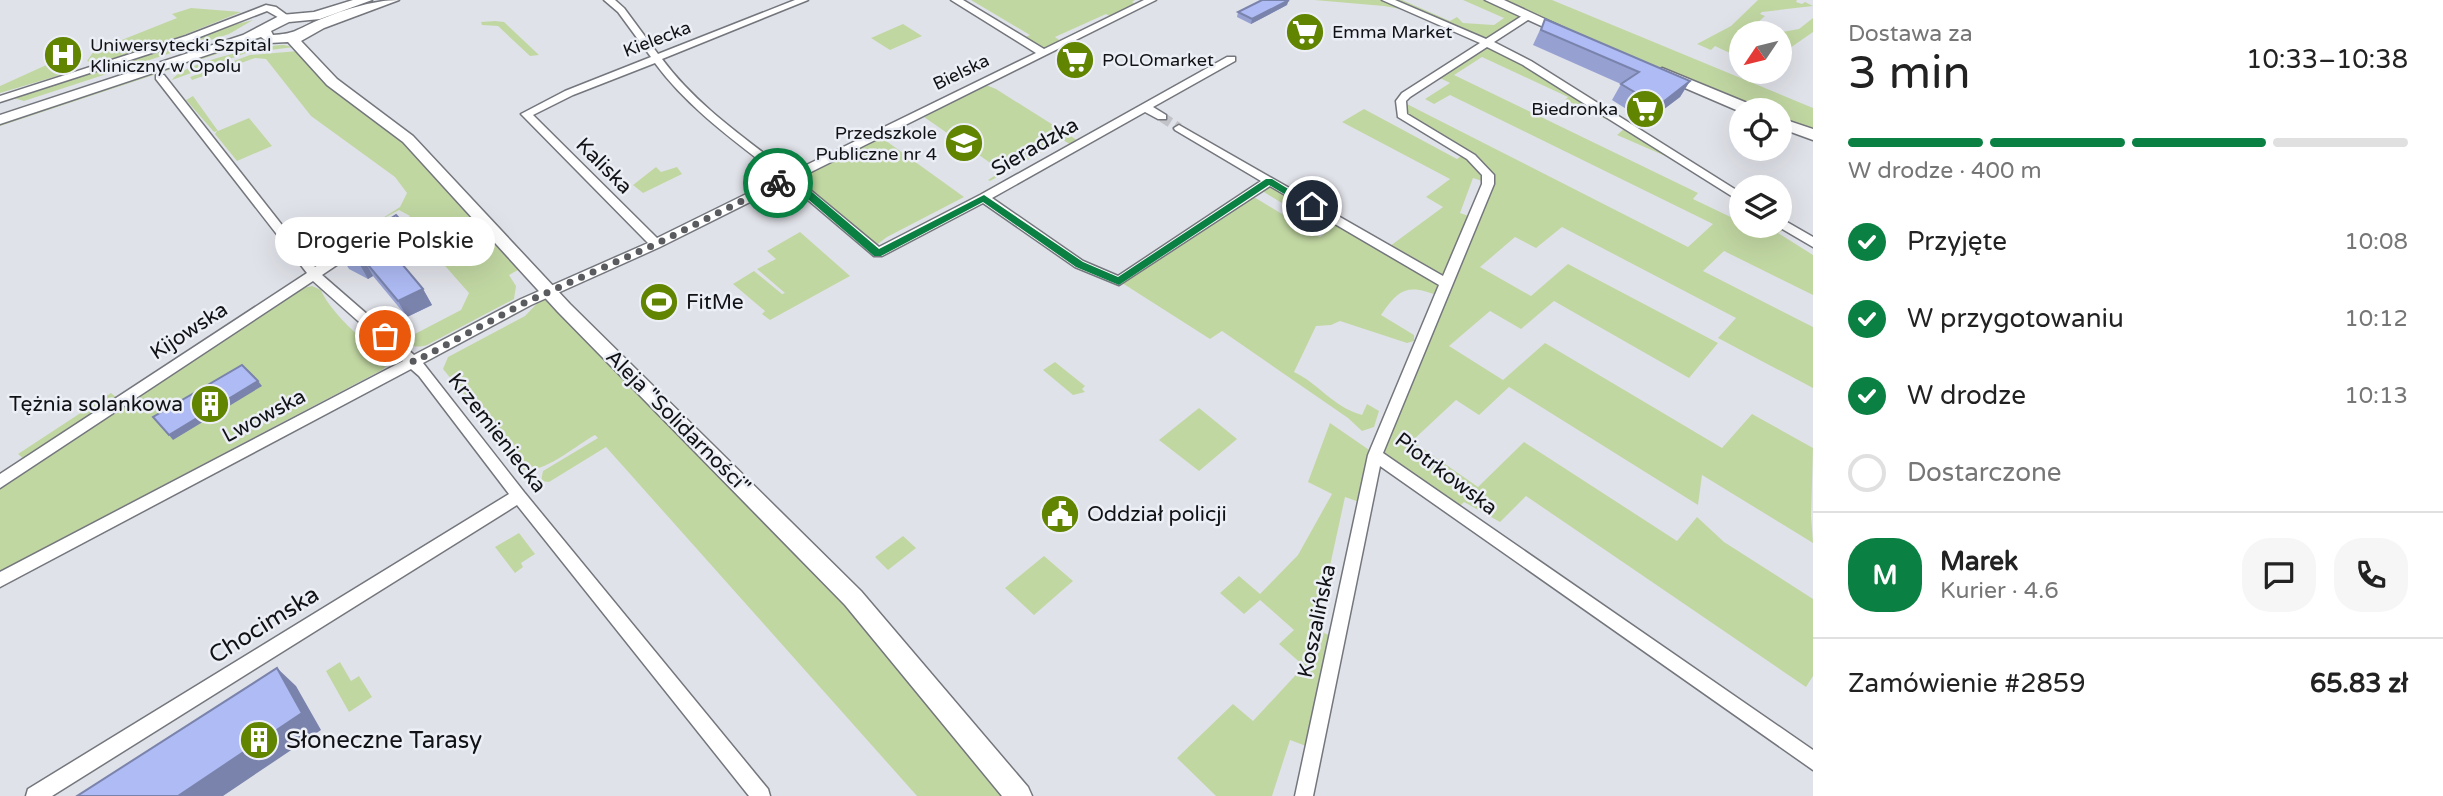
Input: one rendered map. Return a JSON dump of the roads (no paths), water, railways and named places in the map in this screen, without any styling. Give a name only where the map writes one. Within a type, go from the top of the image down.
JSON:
[{"type":"main road","points":[[1492,0],[1580,38]]},
{"type":"main road","points":[[1648,67],[1729,101]]},
{"type":"main road","points":[[1792,128],[1813,136]]},
{"type":"street","points":[[0,120],[270,32],[292,39],[308,26],[366,0]]},
{"type":"street","points":[[0,99],[189,38],[257,11],[273,9],[286,18],[308,26],[393,0]]},
{"type":"street","points":[[609,0],[621,10],[674,82],[701,108],[789,177],[878,253],[984,198]]},
{"type":"street","name":"Kielecka","points":[[526,114],[569,93],[803,0]]},
{"type":"street","points":[[956,0],[1042,52]]},
{"type":"street","name":"Bielska","points":[[548,292],[656,244],[1151,0]]},
{"type":"street","points":[[1387,0],[1486,42],[1527,63],[1729,190]]},
{"type":"street","points":[[257,11],[270,32]]},
{"type":"street","name":"Piotrkowska","points":[[1528,16],[1406,95],[1400,107],[1402,115],[1412,124],[1474,159],[1488,174],[1488,184],[1376,455],[1813,761]]},
{"type":"street","points":[[0,130],[228,52],[270,32],[286,18]]},
{"type":"street","name":"Aleja \"Solidarności\"","points":[[308,26],[319,67]]},
{"type":"street","name":"Aleja \"Solidarności\"","points":[[292,39],[345,93],[379,115],[408,139],[548,292],[853,598],[1019,796]]},
{"type":"street","name":"Sieradzka","points":[[1231,59],[984,198],[1079,264],[1119,281],[1269,181]]},
{"type":"street","name":"Krzemieniecka","points":[[160,76],[314,274],[414,362],[761,796]]},
{"type":"street","points":[[1145,107],[1162,117]]},
{"type":"street","name":"Kaliska","points":[[526,114],[656,244]]},
{"type":"street","points":[[1179,128],[1447,284]]},
{"type":"street","points":[[1792,230],[1813,243]]},
{"type":"street","name":"Kijowska","points":[[0,482],[368,238]]},
{"type":"street","name":"Lwowska","points":[[0,580],[548,292]]},
{"type":"street","name":"Koszalińska","points":[[1304,796],[1376,455]]},
{"type":"street","name":"Chocimska","points":[[35,796],[519,496]]},
{"type":"tunnel","points":[[1162,117],[1179,128]]},
{"type":"place","name":"Emma Market","points":[[1305,32]]},
{"type":"place","name":"Uniwersytecki Szpital Kliniczny w Opolu","points":[[63,55]]},
{"type":"place","name":"POLOmarket","points":[[1075,60]]},
{"type":"place","name":"Biedronka","points":[[1645,109]]},
{"type":"place","name":"Przedszkole Publiczne nr 4","points":[[964,143]]},
{"type":"place","name":"FitMe","points":[[659,302]]},
{"type":"place","name":"Drogerie Polskie","points":[[385,336]]},
{"type":"place","name":"Tężnia solankowa","points":[[210,404]]},
{"type":"place","name":"Oddział policji","points":[[1060,514]]},
{"type":"place","name":"Słoneczne Tarasy","points":[[259,740]]}]
